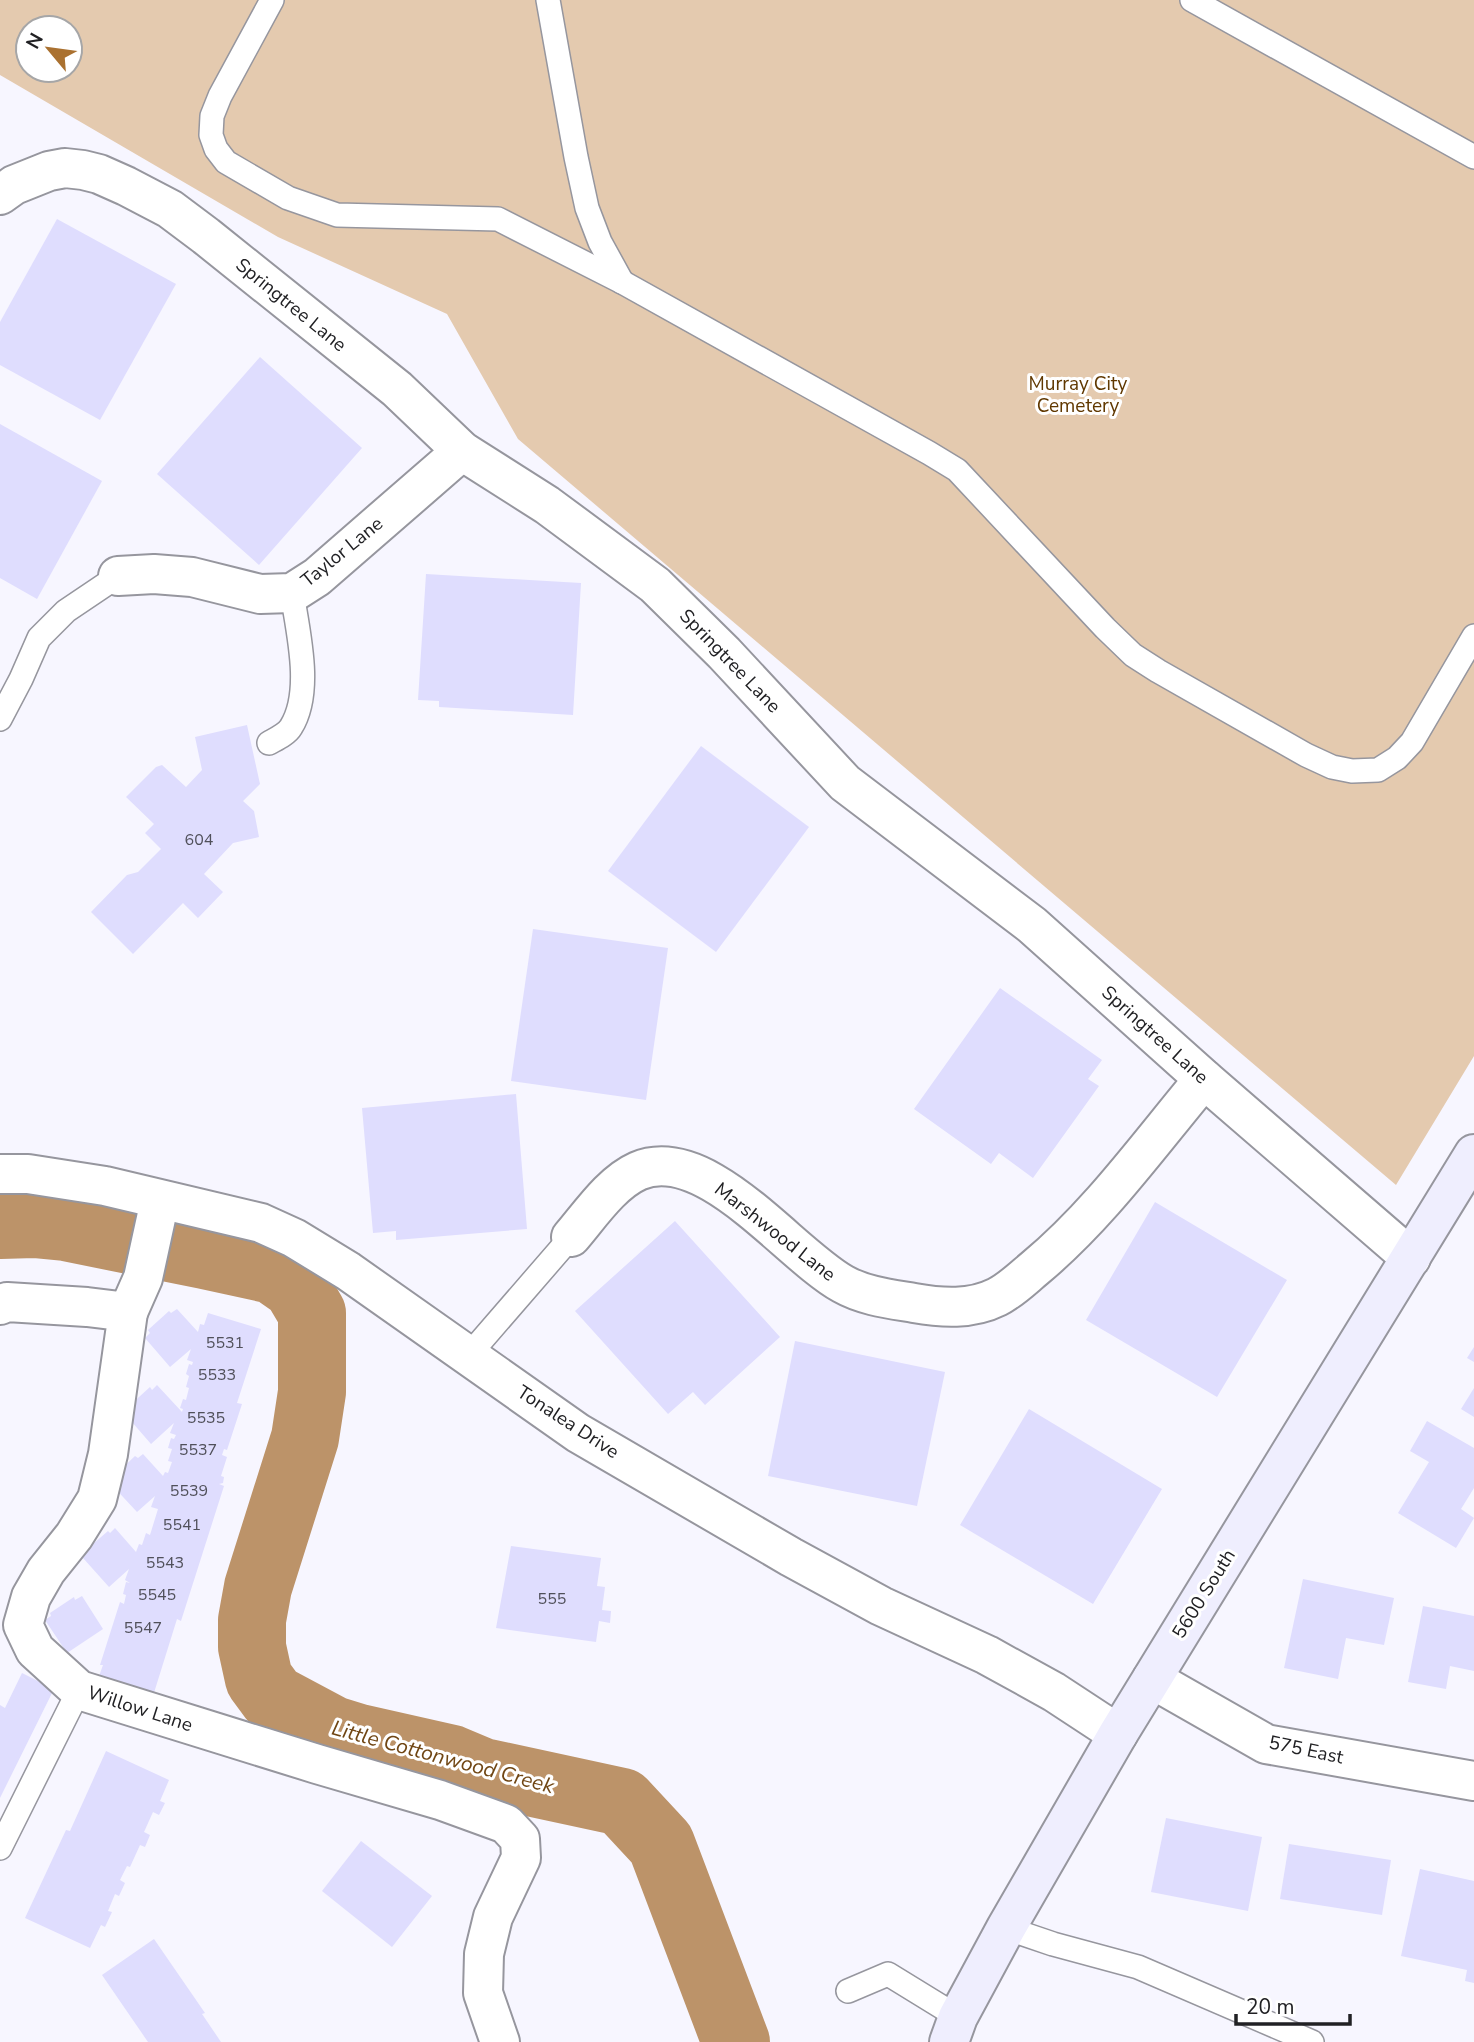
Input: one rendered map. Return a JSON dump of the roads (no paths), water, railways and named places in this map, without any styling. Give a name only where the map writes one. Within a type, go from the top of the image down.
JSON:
[{"type":"street","name":"Springtree Lane","points":[[0,195],[14,185],[49,171],[65,168],[83,170],[108,178],[170,209],[206,236],[397,389],[462,451],[547,505],[655,585],[724,653],[845,783],[1032,925],[1204,1079],[1411,1258]]},
{"type":"street","name":"Taylor Lane","points":[[118,576],[155,574],[192,577],[260,594],[292,593],[317,577],[462,451]]},
{"type":"street","name":"Marshwood Lane","points":[[571,1237],[612,1190],[637,1171],[656,1166],[676,1167],[697,1175],[739,1200],[827,1274],[845,1285],[867,1294],[934,1307],[979,1304],[1012,1287],[1081,1226],[1204,1079]]},
{"type":"street","name":"5600 South","points":[[953,2030],[1006,1928],[1118,1734],[1474,1154]]},
{"type":"street","name":"Tonalea Drive","points":[[0,1174],[28,1174],[105,1186],[157,1213],[261,1223],[294,1238],[348,1271],[578,1433],[881,1606],[987,1655],[1054,1692],[1118,1734]]},
{"type":"street","points":[[0,1305],[8,1302],[87,1307],[135,1295],[157,1213]]},
{"type":"street","name":"Willow Lane","points":[[135,1295],[108,1454],[97,1499],[74,1536],[46,1571],[32,1597],[23,1625],[36,1650],[79,1689],[127,1706],[440,1800],[506,1824],[520,1839],[521,1858],[493,1917],[484,1954],[483,1993],[500,2042]]},
{"type":"street","name":"575 East","points":[[1152,1679],[1266,1744],[1474,1782]]},
{"type":"lane","points":[[272,0],[212,116],[211,135],[216,149],[226,162],[288,198],[337,215],[498,219],[622,282],[957,470],[1133,655],[1306,755],[1332,767],[1352,771],[1378,770],[1397,758],[1412,742],[1474,636]]},
{"type":"lane","points":[[548,0],[587,208],[600,242],[622,282]]},
{"type":"lane","points":[[1192,0],[1474,157]]},
{"type":"lane","points":[[0,719],[39,638],[66,611],[118,576]]},
{"type":"lane","points":[[269,743],[290,729],[300,706],[303,661],[292,593]]},
{"type":"lane","points":[[468,1356],[571,1237]]},
{"type":"lane","points":[[0,1848],[79,1689]]},
{"type":"lane","points":[[1006,1928],[1138,1967],[1312,2042]]},
{"type":"lane","points":[[848,1991],[888,1974],[953,2030]]},
{"type":"waterway","name":"Little Cottonwood Creek","points":[[0,1225],[65,1227],[204,1255],[273,1270],[296,1286],[312,1313],[312,1392],[305,1438],[258,1587],[252,1620],[252,1647],[259,1679],[273,1698],[333,1730],[452,1759],[483,1772],[622,1802],[661,1844],[736,2042]]},
{"type":"park label","name":"Murray City Cemetery","points":[[1078,395]]}]
